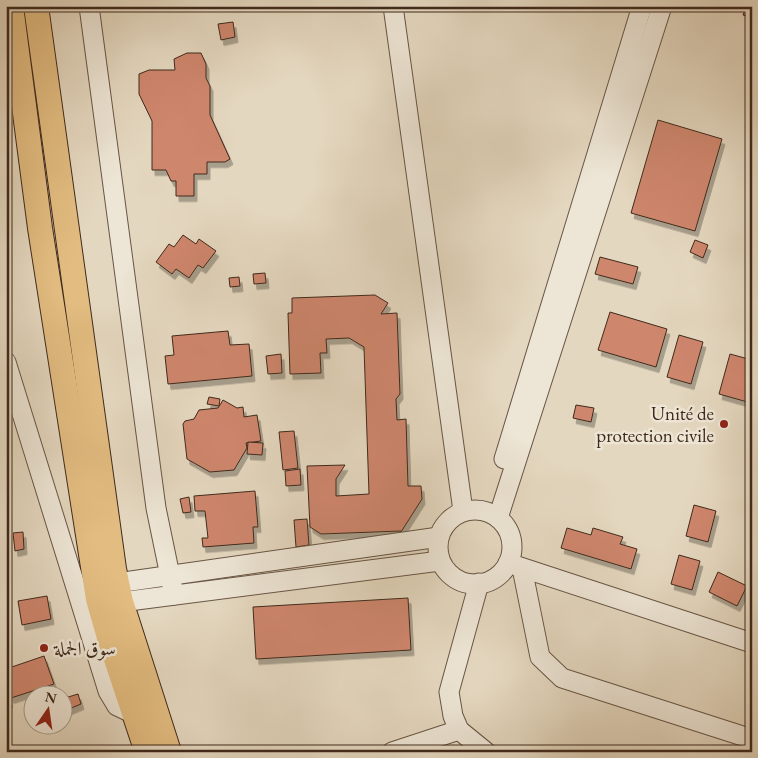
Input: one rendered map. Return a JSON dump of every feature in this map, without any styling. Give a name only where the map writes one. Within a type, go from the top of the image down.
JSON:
[{"type":"main road","points":[[11,6],[40,228],[98,599],[147,752]]},
{"type":"main road","points":[[36,6],[119,592],[170,752]]},
{"type":"street","points":[[89,6],[156,508],[174,595]]},
{"type":"street","points":[[393,6],[463,512]]},
{"type":"street","points":[[493,515],[642,6]]},
{"type":"street","points":[[493,515],[662,6]]},
{"type":"street","points":[[6,362],[108,691],[117,706],[134,714]]},
{"type":"street","points":[[752,643],[515,565],[491,580],[479,584],[467,583],[456,579],[446,571],[440,561],[437,549],[439,537],[444,526],[453,517],[463,512],[476,510],[493,515],[506,528],[511,539],[511,551],[515,565],[540,657],[562,678],[752,739]]},
{"type":"street","points":[[119,592],[171,575],[439,537]]},
{"type":"street","points":[[119,592],[174,595],[440,561]]},
{"type":"street","points":[[479,584],[449,692],[453,716],[459,730],[486,752]]},
{"type":"street","points":[[392,752],[459,730]]},
{"type":"building","points":[[746,6],[752,6],[752,18],[743,15]]},
{"type":"building","points":[[233,22],[235,37],[221,40],[218,24]]},
{"type":"building","points":[[187,53],[201,53],[206,64],[206,78],[210,86],[210,115],[230,159],[225,162],[207,162],[207,174],[194,174],[194,196],[176,196],[176,181],[171,181],[166,170],[152,170],[152,121],[139,94],[139,74],[149,70],[175,70],[174,59]]},
{"type":"building","points":[[658,120],[722,139],[695,231],[631,213]]},
{"type":"building","points":[[183,235],[196,244],[199,239],[216,251],[203,268],[198,265],[189,278],[176,269],[172,274],[156,262],[169,244],[174,247]]},
{"type":"building","points":[[695,240],[708,245],[703,258],[690,252]]},
{"type":"building","points":[[600,257],[638,267],[633,284],[595,274]]},
{"type":"building","points":[[265,273],[266,283],[254,284],[253,274]]},
{"type":"building","points":[[239,277],[240,286],[230,287],[229,278]]},
{"type":"building","points":[[375,295],[388,303],[381,314],[397,313],[400,394],[396,399],[397,420],[406,419],[408,486],[421,486],[422,499],[401,532],[321,534],[310,527],[307,466],[345,465],[336,479],[336,496],[369,494],[364,347],[349,338],[326,339],[327,353],[320,353],[321,373],[290,374],[288,313],[292,313],[292,298]]},
{"type":"building","points":[[610,312],[667,329],[656,367],[598,350]]},
{"type":"building","points":[[228,331],[230,345],[249,344],[252,376],[168,384],[165,356],[174,355],[172,336]]},
{"type":"building","points":[[679,335],[703,342],[691,384],[667,377]]},
{"type":"building","points":[[281,354],[282,373],[268,374],[266,356]]},
{"type":"building","points":[[730,354],[752,360],[751,403],[719,394]]},
{"type":"building","points":[[209,397],[220,399],[219,406],[207,404]]},
{"type":"building","points":[[223,400],[237,408],[243,407],[244,417],[257,415],[261,441],[246,443],[247,448],[234,470],[210,472],[187,459],[183,424],[185,421],[194,419],[199,410],[218,408]]},
{"type":"building","points":[[576,405],[594,408],[591,422],[573,418]]},
{"type":"building","points":[[294,431],[298,468],[283,470],[279,432]]},
{"type":"building","points":[[248,442],[263,443],[262,455],[247,454]]},
{"type":"building","points":[[300,469],[301,485],[286,486],[285,471]]},
{"type":"building","points":[[255,491],[258,527],[253,527],[254,543],[203,547],[202,538],[208,538],[205,511],[195,511],[194,496]]},
{"type":"building","points":[[189,497],[191,512],[183,513],[180,499]]},
{"type":"building","points":[[694,505],[716,511],[708,542],[686,536]]},
{"type":"building","points":[[307,519],[309,545],[296,547],[294,520]]},
{"type":"building","points":[[567,528],[591,535],[593,528],[623,537],[620,544],[637,549],[631,569],[561,548]]},
{"type":"building","points":[[23,532],[24,549],[15,551],[13,533]]},
{"type":"building","points":[[679,555],[700,561],[692,590],[671,584]]},
{"type":"building","points":[[718,572],[747,586],[737,606],[709,592]]},
{"type":"building","points":[[47,596],[51,619],[22,625],[18,601]]},
{"type":"building","points":[[408,598],[411,650],[256,659],[253,607]]},
{"type":"building","points":[[44,656],[54,684],[48,686],[22,686],[22,694],[11,698],[6,686],[6,669]]},
{"type":"building","points":[[6,689],[10,702],[6,703]]},
{"type":"building","points":[[78,694],[81,704],[72,708],[72,696]]},
{"type":"place","name":"Unité de protection civile","points":[[724,424]]},
{"type":"place","name":"سوق الجملة","points":[[44,648]]}]
